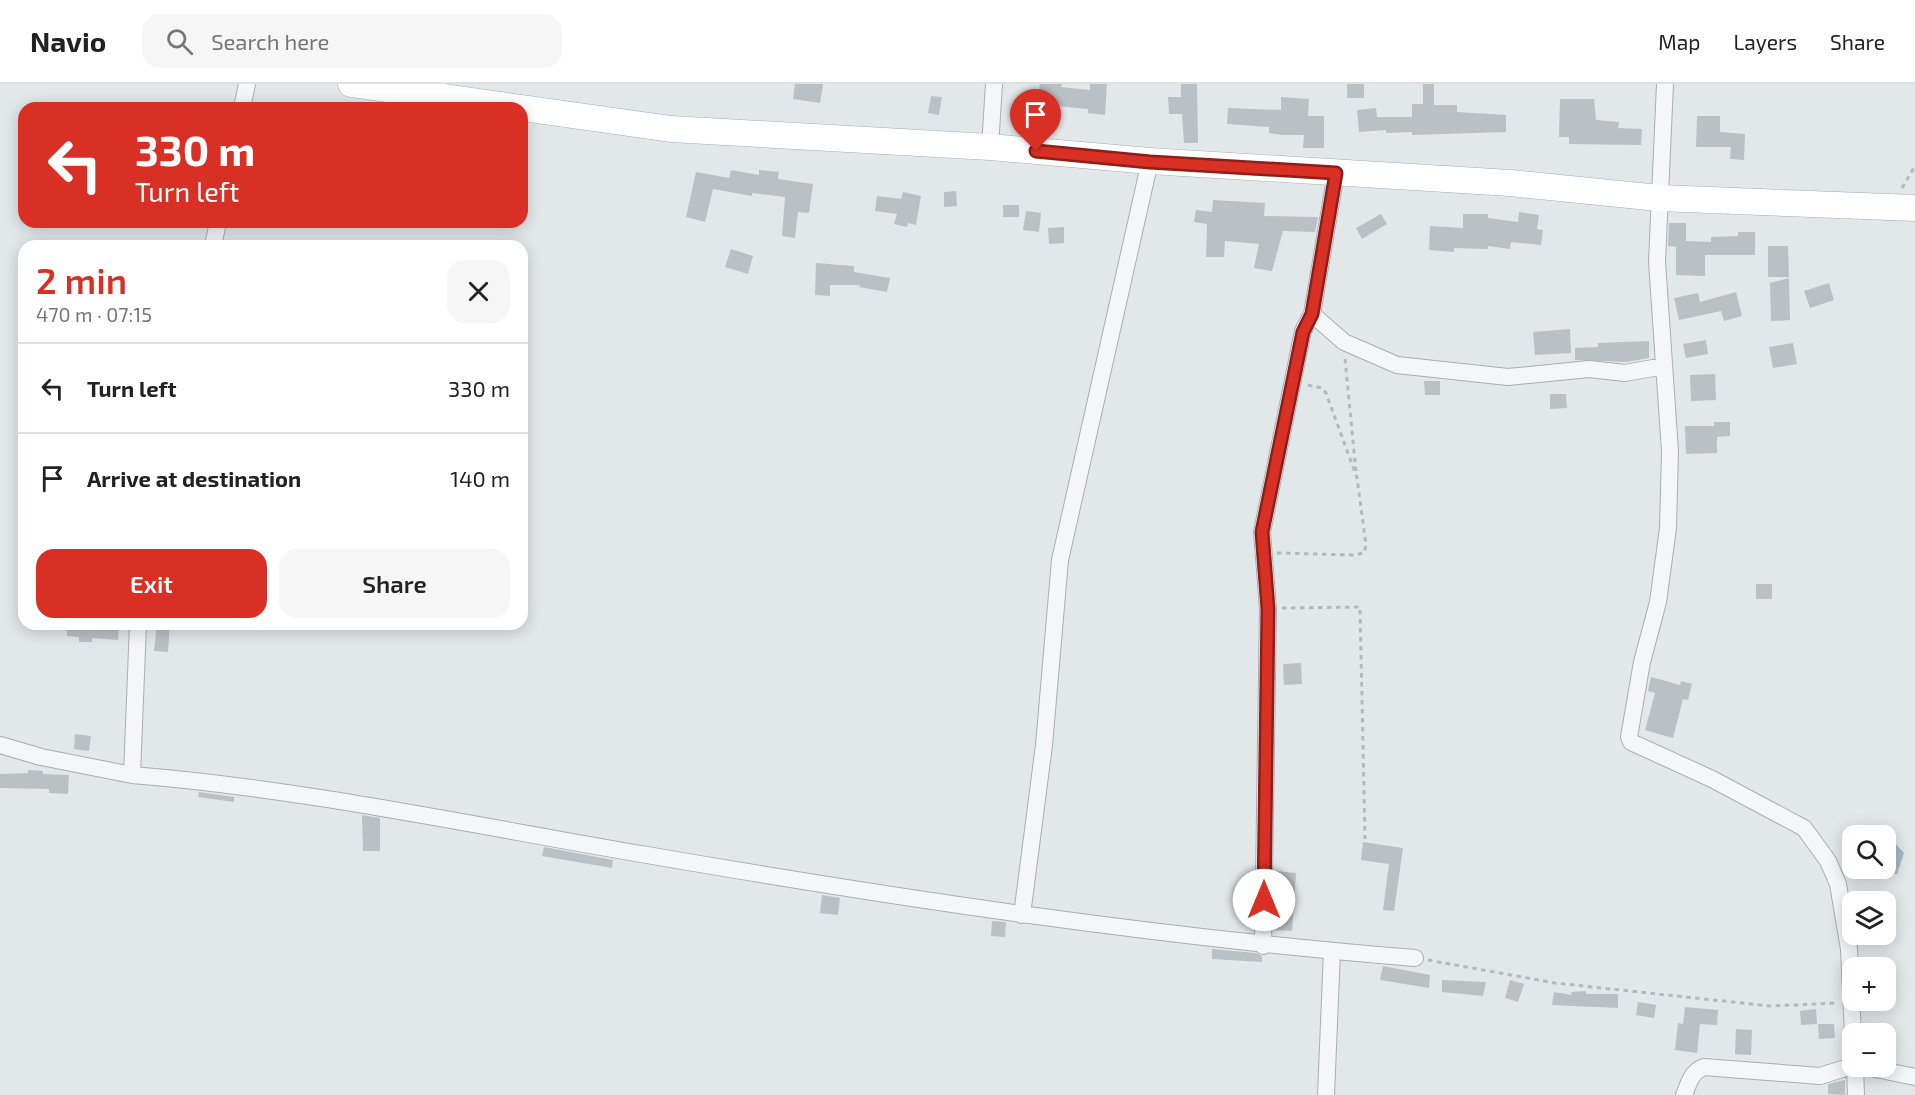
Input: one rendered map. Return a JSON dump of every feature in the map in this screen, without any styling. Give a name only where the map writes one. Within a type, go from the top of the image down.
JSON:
[{"type":"main road","points":[[351,84],[479,102]]},
{"type":"main road","points":[[528,109],[671,129],[990,147],[1150,162],[1510,183],[1659,198],[1915,208]]},
{"type":"street","points":[[243,102],[247,84]]},
{"type":"street","points":[[990,147],[994,84]]},
{"type":"street","points":[[1665,84],[1658,262],[1670,451],[1668,528],[1658,602],[1642,662],[1629,737],[1631,742],[1712,779],[1804,828],[1828,861],[1838,884],[1849,957]]},
{"type":"street","points":[[1022,915],[1044,745],[1060,560],[1150,162]]},
{"type":"street","points":[[1263,946],[1268,609],[1262,532],[1303,332],[1312,314],[1336,173]]},
{"type":"street","points":[[1312,314],[1344,342],[1396,365],[1508,377],[1589,369],[1626,373],[1653,368],[1664,369]]},
{"type":"street","points":[[132,775],[138,630]]},
{"type":"street","points":[[0,745],[132,775],[227,783],[691,863],[1022,915],[1263,946],[1415,958]]},
{"type":"street","points":[[1326,1095],[1332,951]]},
{"type":"street","points":[[1684,1095],[1691,1076],[1696,1070],[1704,1067],[1820,1076],[1842,1070]]},
{"type":"street","points":[[1896,1073],[1915,1077]]},
{"type":"street","points":[[1855,1077],[1856,1095]]},
{"type":"path","points":[[1263,553],[1364,553],[1366,545],[1344,342]]},
{"type":"path","points":[[1292,384],[1322,388],[1326,393],[1357,478]]},
{"type":"path","points":[[1268,609],[1360,608],[1365,839]]},
{"type":"path","points":[[1415,958],[1555,983],[1770,1006],[1842,1002]]},
{"type":"water","points":[[1896,844],[1904,853],[1896,874]]},
{"type":"building","points":[[795,84],[823,84],[820,103],[793,99]]},
{"type":"building","points":[[1040,84],[1062,84],[1061,87],[1090,90],[1090,84],[1107,84],[1105,115],[1088,113],[1088,109],[1036,104]]},
{"type":"building","points":[[1181,84],[1197,84],[1198,143],[1184,143],[1182,114],[1169,114],[1168,97],[1181,97]]},
{"type":"building","points":[[1347,84],[1364,84],[1364,98],[1347,98]]},
{"type":"building","points":[[1423,84],[1434,84],[1434,105],[1457,105],[1457,112],[1506,115],[1506,132],[1412,135],[1412,132],[1386,133],[1386,130],[1359,132],[1357,110],[1376,108],[1377,117],[1412,117],[1412,104],[1423,104]]},
{"type":"building","points":[[931,96],[942,97],[939,115],[928,113]]},
{"type":"building","points":[[1281,97],[1309,99],[1308,116],[1324,116],[1324,148],[1303,148],[1304,135],[1282,135],[1269,133],[1269,127],[1227,124],[1228,108],[1281,110]]},
{"type":"building","points":[[1560,99],[1594,99],[1596,120],[1619,122],[1618,128],[1642,129],[1641,145],[1569,144],[1569,137],[1559,137]]},
{"type":"building","points":[[1697,116],[1720,116],[1720,132],[1745,134],[1744,160],[1730,159],[1731,147],[1696,147]]},
{"type":"building","points":[[731,170],[759,175],[759,170],[779,172],[778,179],[813,184],[809,213],[798,212],[795,238],[782,236],[785,197],[752,193],[752,196],[713,189],[705,222],[686,217],[696,172],[729,178]]},
{"type":"building","points":[[956,191],[957,206],[944,207],[944,192]]},
{"type":"building","points":[[903,192],[921,196],[916,225],[908,223],[907,227],[894,224],[897,214],[875,211],[877,196],[901,199]]},
{"type":"building","points":[[1213,200],[1265,203],[1264,216],[1318,217],[1315,232],[1283,231],[1272,271],[1254,268],[1259,244],[1225,241],[1224,257],[1206,257],[1207,224],[1194,222],[1196,210],[1212,212]]},
{"type":"building","points":[[1003,205],[1019,205],[1019,217],[1003,217]]},
{"type":"building","points":[[1026,211],[1041,213],[1039,232],[1023,230]]},
{"type":"building","points":[[1519,212],[1539,215],[1537,229],[1543,230],[1541,245],[1511,242],[1510,249],[1488,246],[1488,249],[1454,248],[1454,252],[1429,250],[1430,226],[1463,228],[1463,214],[1488,214],[1488,218],[1518,222]]},
{"type":"building","points":[[1381,214],[1387,224],[1362,239],[1356,228]]},
{"type":"building","points":[[1669,223],[1686,223],[1686,241],[1711,242],[1711,237],[1738,236],[1738,232],[1755,232],[1755,255],[1705,255],[1705,276],[1676,275],[1676,247],[1668,246]]},
{"type":"building","points":[[1064,227],[1064,243],[1049,244],[1048,228]]},
{"type":"building","points":[[1768,246],[1788,246],[1789,277],[1768,277]]},
{"type":"building","points":[[731,249],[753,256],[748,274],[725,267]]},
{"type":"building","points":[[816,263],[854,266],[854,272],[890,278],[887,292],[859,287],[860,285],[830,285],[830,296],[815,295]]},
{"type":"building","points":[[1789,278],[1790,320],[1771,321],[1770,283]]},
{"type":"building","points":[[1829,283],[1834,300],[1810,308],[1804,291]]},
{"type":"building","points":[[1736,292],[1742,316],[1724,321],[1721,311],[1679,320],[1674,298],[1698,293],[1700,302]]},
{"type":"building","points":[[1570,329],[1571,353],[1535,355],[1533,332]]},
{"type":"building","points":[[1706,340],[1708,354],[1686,358],[1683,344]]},
{"type":"building","points":[[1649,341],[1649,358],[1626,362],[1575,360],[1575,348],[1598,347],[1598,343]]},
{"type":"building","points":[[1793,343],[1797,364],[1773,368],[1769,347]]},
{"type":"building","points":[[1715,374],[1716,400],[1691,401],[1690,375]]},
{"type":"building","points":[[1424,381],[1440,381],[1440,395],[1425,395]]},
{"type":"building","points":[[1550,394],[1566,394],[1567,408],[1550,409]]},
{"type":"building","points":[[1714,422],[1730,422],[1730,436],[1717,437],[1717,453],[1686,454],[1685,426],[1714,426]]},
{"type":"building","points":[[1756,584],[1772,584],[1772,599],[1756,599]]},
{"type":"building","points":[[67,630],[119,630],[118,640],[92,638],[92,642],[79,642],[79,637],[67,636]]},
{"type":"building","points":[[156,630],[170,630],[168,652],[154,651]]},
{"type":"building","points":[[1301,663],[1302,684],[1284,685],[1283,664]]},
{"type":"building","points":[[1651,677],[1680,685],[1681,681],[1692,684],[1688,700],[1683,699],[1673,738],[1645,730],[1655,693],[1648,691]]},
{"type":"building","points":[[75,734],[91,736],[89,751],[74,749]]},
{"type":"building","points":[[28,770],[43,771],[43,774],[69,775],[68,794],[49,793],[49,789],[0,788],[0,774],[28,773]]},
{"type":"building","points":[[199,792],[234,797],[234,802],[198,797]]},
{"type":"building","points":[[362,815],[380,818],[380,851],[363,851]]},
{"type":"building","points":[[1363,842],[1403,848],[1394,911],[1383,910],[1389,864],[1361,860]]},
{"type":"building","points":[[544,847],[613,860],[612,868],[542,856]]},
{"type":"building","points":[[1275,871],[1296,873],[1292,931],[1274,930],[1277,888],[1274,887]]},
{"type":"building","points":[[822,895],[840,898],[838,915],[820,913]]},
{"type":"building","points":[[992,921],[1006,922],[1005,937],[991,936]]},
{"type":"building","points":[[1212,949],[1256,953],[1262,956],[1262,962],[1212,959]]},
{"type":"building","points":[[1383,966],[1430,975],[1429,988],[1380,980]]},
{"type":"building","points":[[1442,980],[1486,982],[1483,996],[1442,992]]},
{"type":"building","points":[[1510,980],[1524,984],[1518,1002],[1505,998]]},
{"type":"building","points":[[1586,991],[1586,994],[1618,994],[1618,1008],[1552,1005],[1554,992],[1572,995],[1571,992]]},
{"type":"building","points":[[1638,1002],[1656,1005],[1654,1018],[1636,1015]]},
{"type":"building","points":[[1685,1007],[1718,1010],[1717,1025],[1700,1024],[1697,1053],[1675,1050],[1678,1023],[1683,1024]]},
{"type":"building","points":[[1816,1009],[1817,1024],[1801,1025],[1800,1011]]},
{"type":"building","points":[[1818,1024],[1834,1024],[1835,1038],[1819,1039]]},
{"type":"building","points":[[1736,1029],[1752,1030],[1751,1055],[1735,1054]]},
{"type":"building","points":[[1845,1080],[1845,1095],[1828,1094],[1828,1084]]},
{"type":"route","points":[[1036,151],[1150,162],[1336,173],[1312,314],[1303,332],[1262,532],[1268,609],[1264,900]]}]
